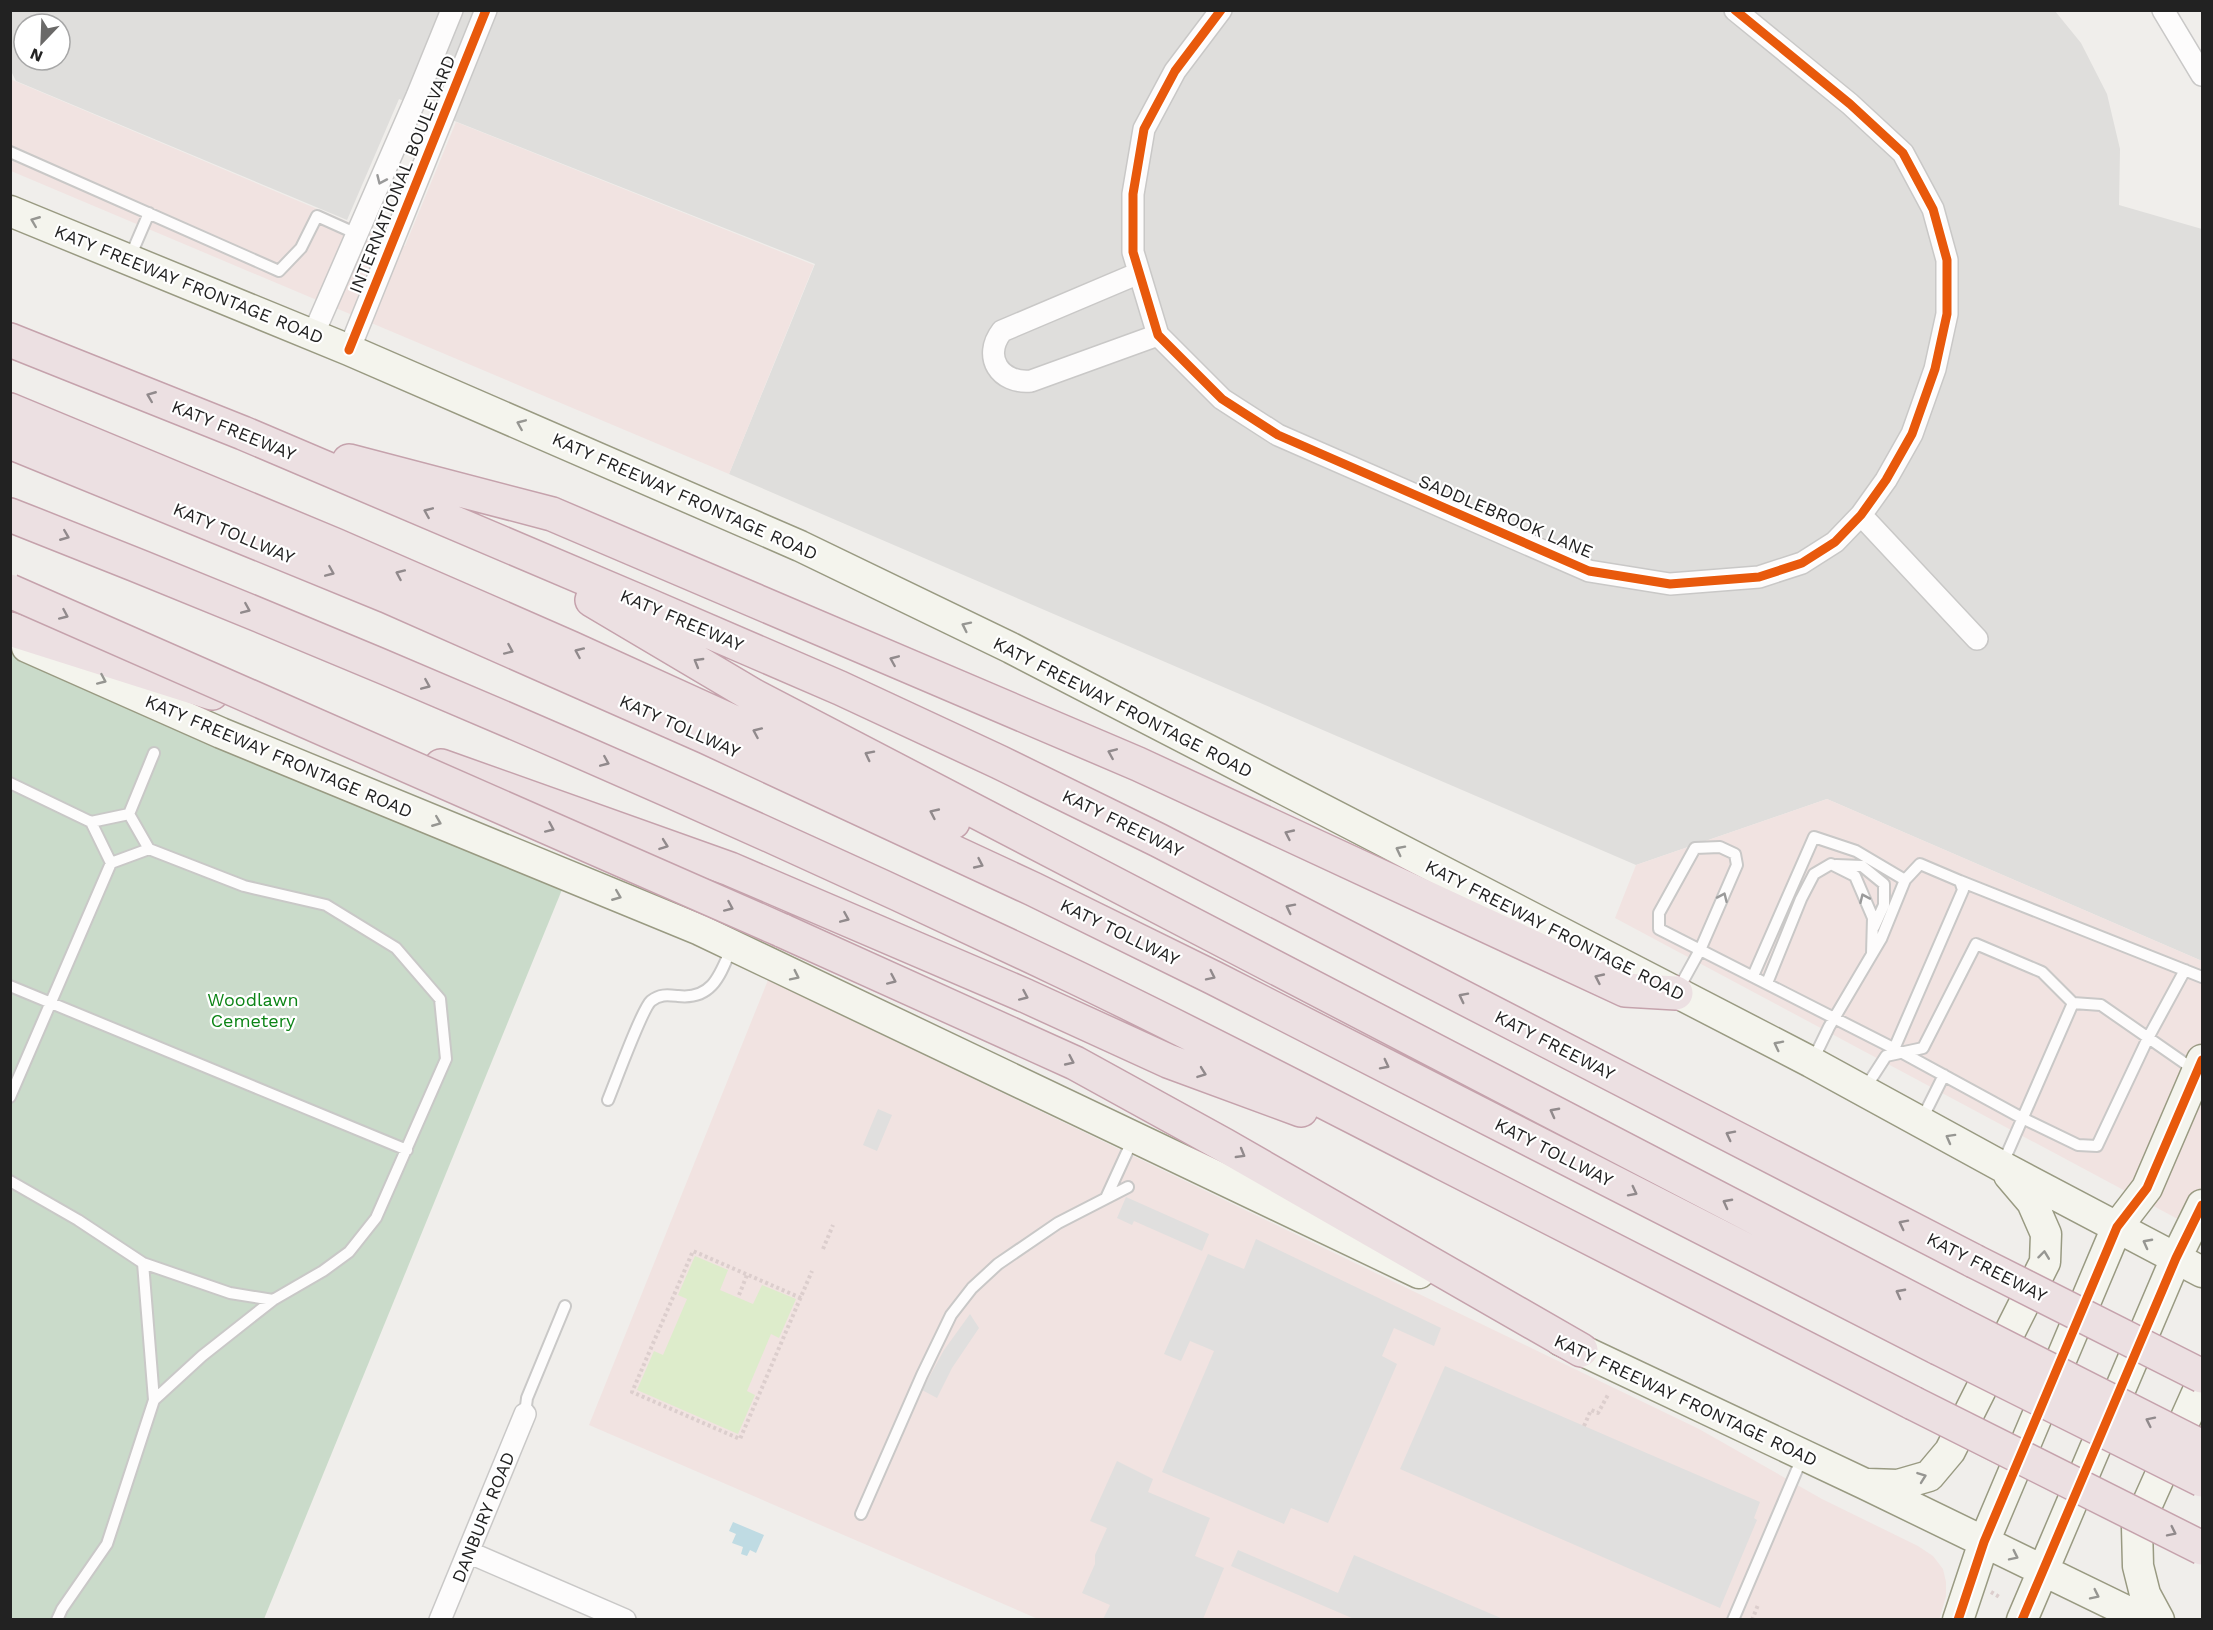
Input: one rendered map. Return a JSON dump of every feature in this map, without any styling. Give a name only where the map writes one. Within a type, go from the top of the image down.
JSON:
[{"type":"highway","name":"KATY FREEWAY","points":[[10,340],[243,433],[790,666],[999,762],[1169,846],[2202,1376]]},
{"type":"highway","points":[[10,410],[335,545],[572,648],[1331,995]]},
{"type":"highway","points":[[243,433],[552,514],[1138,764],[1625,990],[1676,993]]},
{"type":"highway","name":"KATY TOLLWAY","points":[[10,442],[387,596],[706,737],[1033,889],[1945,1334],[2202,1447]]},
{"type":"highway","points":[[10,449],[140,494]]},
{"type":"highway","points":[[10,515],[176,580],[752,826],[1049,965],[1181,1029],[2202,1548]]},
{"type":"highway","points":[[482,535],[754,696],[1331,995]]},
{"type":"highway","points":[[10,591],[782,930],[1075,1063],[1224,1145],[1581,1350]]},
{"type":"highway","points":[[10,629],[412,756],[730,869],[1026,996],[1168,1061],[1445,1164]]},
{"type":"highway","name":"KATY TOLLWAY","points":[[1331,995],[1945,1334],[2202,1480]]},
{"type":"main road","name":"KATY FREEWAY FRONTAGE ROAD","points":[[10,211],[350,350],[621,467],[842,566],[1011,648],[1811,1062],[2202,1272]]},
{"type":"main road","name":"KATY FREEWAY FRONTAGE ROAD","points":[[10,640],[221,733],[700,930],[2045,1570],[2145,1620]]},
{"type":"main road","points":[[1958,1620],[1984,1542],[2117,1227],[2147,1188],[2200,1065]]},
{"type":"main road","points":[[1864,1484],[1898,1485],[1929,1476],[1950,1451],[2045,1262],[2046,1234],[2032,1202],[2001,1166]]},
{"type":"main road","points":[[2022,1620],[2176,1258],[2202,1205]]},
{"type":"main road","points":[[2159,1620],[2145,1594],[2138,1566],[2137,1527],[2202,1382]]},
{"type":"street","name":"INTERNATIONAL BOULEVARD","points":[[313,335],[453,10]]},
{"type":"street","name":"INTERNATIONAL BOULEVARD","points":[[350,350],[486,10]]},
{"type":"street","name":"SADDLEBROOK LANE","points":[[1221,10],[1175,71],[1144,129],[1133,194],[1133,252],[1158,335],[1222,399],[1278,435],[1589,571],[1670,584],[1759,577],[1802,563],[1835,542],[1861,515],[1887,480],[1912,434],[1935,369],[1947,314],[1947,260],[1933,209],[1903,153],[1842,97],[1736,10]]},
{"type":"street","points":[[2163,10],[2202,75]]},
{"type":"street","points":[[417,96],[446,108]]},
{"type":"street","points":[[368,208],[401,221]]},
{"type":"street","points":[[1139,273],[1002,331],[994,345],[995,362],[1005,376],[1020,382],[1031,381],[1158,335]]},
{"type":"street","points":[[1861,515],[1977,639]]},
{"type":"street","name":"DANBURY ROAD","points":[[440,1620],[525,1414]]},
{"type":"street","points":[[468,1552],[625,1620]]},
{"type":"lane","points":[[10,152],[279,271],[301,248],[317,216],[357,234]]},
{"type":"lane","points":[[130,259],[149,213]]},
{"type":"lane","points":[[129,814],[154,753]]},
{"type":"lane","points":[[10,783],[91,822],[129,814]]},
{"type":"lane","points":[[129,814],[149,849],[244,885],[326,905],[396,948],[440,999],[446,1059],[376,1218],[349,1252],[323,1271],[273,1300],[202,1356],[154,1400]]},
{"type":"lane","points":[[91,822],[111,863]]},
{"type":"lane","points":[[1753,976],[1815,837],[1856,850],[1905,880]]},
{"type":"lane","points":[[1676,993],[1700,950],[1737,866],[1736,855],[1720,847],[1695,848],[1659,913],[1659,929],[1700,950],[1767,983],[1834,1020],[1898,1051],[2022,1118],[2078,1145],[2097,1146],[2148,1038],[2185,970]]},
{"type":"lane","points":[[10,1097],[111,863],[149,849]]},
{"type":"lane","points":[[1767,983],[1801,899],[1814,874],[1831,864],[1862,866],[1884,884],[1884,906],[1873,930]]},
{"type":"lane","points":[[1831,864],[1855,876],[1873,918],[1872,954]]},
{"type":"lane","points":[[1811,1062],[1881,939],[1905,880],[1920,864],[2202,977]]},
{"type":"lane","points":[[1898,1051],[1963,890],[1960,881]]},
{"type":"lane","points":[[1864,1090],[1886,1056],[1898,1051],[1923,1048],[1976,944],[2042,972],[2073,1003],[2101,1005],[2148,1038],[2200,1065]]},
{"type":"lane","points":[[608,1100],[648,1004],[664,994],[687,997],[704,992],[718,981],[733,946]]},
{"type":"lane","points":[[10,986],[407,1150]]},
{"type":"lane","points":[[2001,1166],[2073,1003]]},
{"type":"lane","points":[[1921,1122],[1944,1076]]},
{"type":"lane","points":[[1106,1198],[1134,1136]]},
{"type":"lane","points":[[12,1186],[78,1220],[143,1263],[230,1293],[273,1300]]},
{"type":"lane","points":[[861,1514],[951,1315],[972,1288],[998,1264],[1058,1223],[1128,1187]]},
{"type":"lane","points":[[57,1620],[62,1609],[107,1544],[154,1400],[143,1263]]},
{"type":"lane","points":[[525,1414],[527,1398],[565,1305]]},
{"type":"lane","points":[[1733,1620],[1803,1455]]},
{"type":"path","points":[[823,1249],[833,1225]]},
{"type":"path","points":[[801,1298],[693,1251],[632,1392],[740,1439],[801,1298],[812,1271]]},
{"type":"path","points":[[739,1295],[747,1275]]},
{"type":"path","points":[[1584,1426],[1591,1410],[1598,1413],[1609,1393]]},
{"type":"path","points":[[1752,1620],[1758,1605]]},
{"type":"shaded area","points":[[11,10],[2055,11],[2081,43],[2107,94],[2120,149],[2119,205],[2202,229],[2202,961],[1827,799],[1636,865],[729,474],[815,264],[399,99],[347,220],[16,81],[11,71]]},
{"type":"shaded area","points":[[10,79],[405,246],[456,122],[814,265],[729,474],[11,171]]},
{"type":"shaded area","points":[[1827,799],[2202,961],[2202,1232],[1615,918],[1636,865]]},
{"type":"shaded area","points":[[768,980],[1699,1429],[1822,1499],[1918,1546],[1933,1556],[1943,1569],[1946,1596],[1939,1620],[1038,1619],[589,1425]]},
{"type":"shaded area","points":[[878,1109],[892,1115],[877,1151],[863,1145]]},
{"type":"shaded area","points":[[1126,1197],[1209,1234],[1202,1251],[1134,1221],[1132,1225],[1117,1218]]},
{"type":"shaded area","points":[[1256,1239],[1441,1328],[1434,1346],[1394,1328],[1382,1356],[1397,1364],[1328,1523],[1291,1508],[1284,1524],[1162,1472],[1214,1351],[1190,1341],[1181,1361],[1164,1354],[1208,1254],[1244,1269]]},
{"type":"shaded area","points":[[970,1314],[979,1328],[952,1368],[937,1398],[922,1390],[944,1350]]},
{"type":"shaded area","points":[[1445,1366],[1760,1502],[1754,1518],[1757,1520],[1720,1608],[1400,1469]]},
{"type":"shaded area","points":[[1117,1461],[1153,1479],[1148,1492],[1210,1518],[1195,1556],[1224,1568],[1203,1619],[1103,1619],[1110,1605],[1082,1593],[1107,1528],[1090,1521]]},
{"type":"shaded area","points":[[1238,1550],[1338,1593],[1354,1555],[1503,1619],[1354,1619],[1231,1566]]},
{"type":"green space","name":"Woodlawn Cemetery","points":[[11,640],[568,875],[264,1619],[11,1620]]},
{"type":"green space","points":[[695,1256],[728,1270],[720,1290],[753,1304],[762,1285],[796,1299],[779,1338],[771,1334],[747,1391],[755,1395],[738,1434],[637,1390],[654,1351],[663,1355],[687,1299],[678,1295]]},
{"type":"water","points":[[733,1522],[764,1535],[756,1553],[750,1550],[747,1556],[741,1554],[743,1547],[732,1543],[736,1534],[729,1531]]},
{"type":"cycle path","points":[[349,350],[486,10]]},
{"type":"cycle path","points":[[1221,10],[1175,71],[1144,129],[1133,194],[1133,252],[1158,335],[1222,399],[1278,435],[1589,571],[1670,584],[1759,577],[1802,563],[1835,542],[1861,515],[1886,480],[1912,434],[1935,369],[1947,314],[1947,260],[1933,209],[1903,153],[1850,104],[1735,10]]},
{"type":"cycle path","points":[[1958,1620],[1984,1542],[2117,1227],[2147,1188],[2202,1060]]},
{"type":"cycle path","points":[[2022,1620],[2176,1258],[2202,1205]]}]
